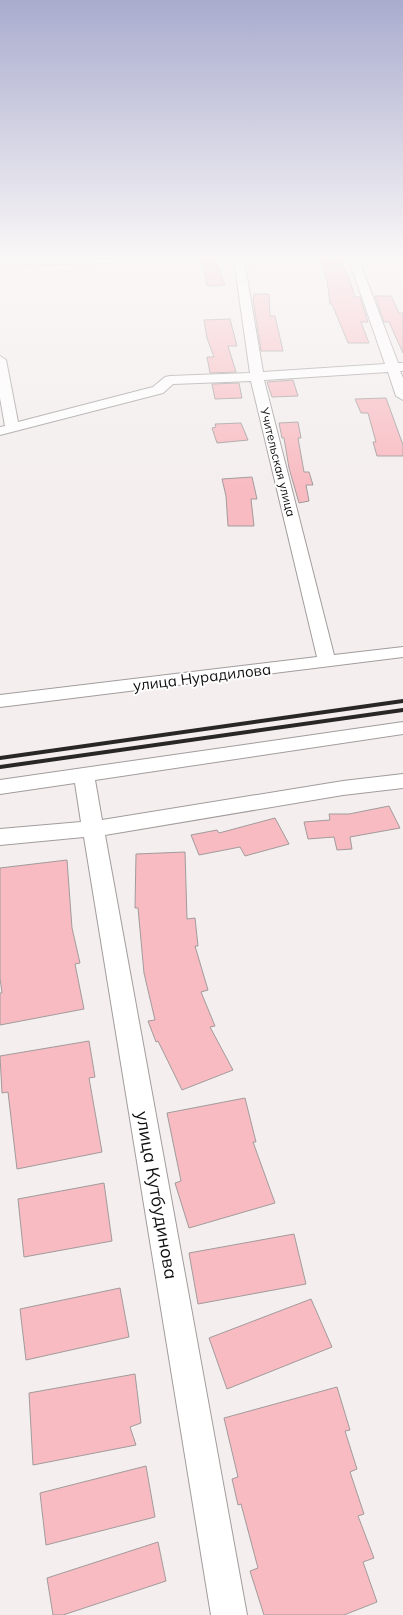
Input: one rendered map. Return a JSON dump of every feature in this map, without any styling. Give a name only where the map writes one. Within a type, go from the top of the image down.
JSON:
[{"type":"street","name":"Учительская улица","points":[[251,335],[257,377],[327,662]]},
{"type":"street","points":[[385,335],[398,368],[403,396]]},
{"type":"street","points":[[0,360],[6,429],[158,390],[170,380],[257,377],[398,368]]},
{"type":"street","name":"улица Нурадилова","points":[[0,701],[403,652]]},
{"type":"street","points":[[0,787],[403,728]]},
{"type":"street","name":"улица Кутбудинова","points":[[84,775],[229,1615]]},
{"type":"street","points":[[0,837],[93,829],[344,788],[403,781]]},
{"type":"building","points":[[207,335],[234,335],[237,346],[228,346],[236,372],[210,373],[207,357],[214,357]]},
{"type":"building","points":[[259,335],[279,335],[283,351],[261,351]]},
{"type":"building","points":[[345,335],[366,335],[369,343],[348,343]]},
{"type":"building","points":[[395,335],[403,335],[403,353]]},
{"type":"building","points":[[293,380],[298,396],[272,397],[267,382]]},
{"type":"building","points":[[239,383],[242,398],[215,399],[212,384]]},
{"type":"building","points":[[386,398],[403,445],[403,456],[377,456],[373,442],[376,442],[368,413],[361,413],[355,399]]},
{"type":"building","points":[[298,422],[301,438],[298,438],[304,472],[309,472],[313,485],[306,485],[309,501],[299,503],[279,423]]},
{"type":"building","points":[[241,423],[248,440],[217,443],[212,428],[216,427],[215,424]]},
{"type":"building","points":[[252,477],[257,499],[251,499],[254,526],[228,526],[226,496],[222,479]]},
{"type":"building","points":[[389,806],[400,828],[350,837],[352,849],[337,850],[334,837],[308,839],[304,822],[330,820],[329,814],[349,814]]},
{"type":"building","points":[[275,818],[289,844],[245,856],[240,847],[199,855],[191,835],[217,830],[219,833]]},
{"type":"building","points":[[185,852],[187,919],[195,918],[198,946],[195,946],[208,990],[201,992],[215,1026],[210,1027],[233,1070],[182,1090],[158,1041],[156,1042],[148,1021],[155,1020],[144,973],[138,908],[135,908],[136,854]]},
{"type":"building","points":[[67,860],[72,928],[80,963],[75,964],[84,1009],[0,1025],[0,993],[2,993],[0,978],[0,868]]},
{"type":"building","points":[[89,1041],[95,1077],[89,1078],[102,1152],[17,1169],[8,1092],[2,1093],[0,1056]]},
{"type":"building","points":[[245,1098],[256,1142],[253,1142],[275,1203],[189,1228],[175,1183],[181,1181],[167,1113]]},
{"type":"building","points":[[104,1183],[112,1241],[24,1257],[18,1199]]},
{"type":"building","points":[[294,1234],[306,1284],[198,1304],[189,1253]]},
{"type":"building","points":[[120,1288],[129,1337],[26,1360],[20,1309]]},
{"type":"building","points":[[311,1299],[332,1347],[227,1389],[209,1338]]},
{"type":"building","points":[[135,1374],[141,1423],[130,1427],[136,1445],[33,1465],[29,1393]]},
{"type":"building","points":[[337,1387],[350,1430],[345,1431],[357,1469],[350,1472],[364,1514],[358,1516],[374,1558],[363,1562],[377,1602],[344,1615],[264,1615],[250,1571],[258,1568],[241,1504],[238,1505],[232,1479],[238,1477],[224,1418]]},
{"type":"building","points":[[146,1466],[155,1517],[46,1545],[40,1493]]},
{"type":"building","points":[[158,1542],[166,1581],[63,1615],[53,1615],[47,1578]]},
{"type":"railway","points":[[0,758],[403,701]]},
{"type":"railway","points":[[0,767],[403,710]]}]
